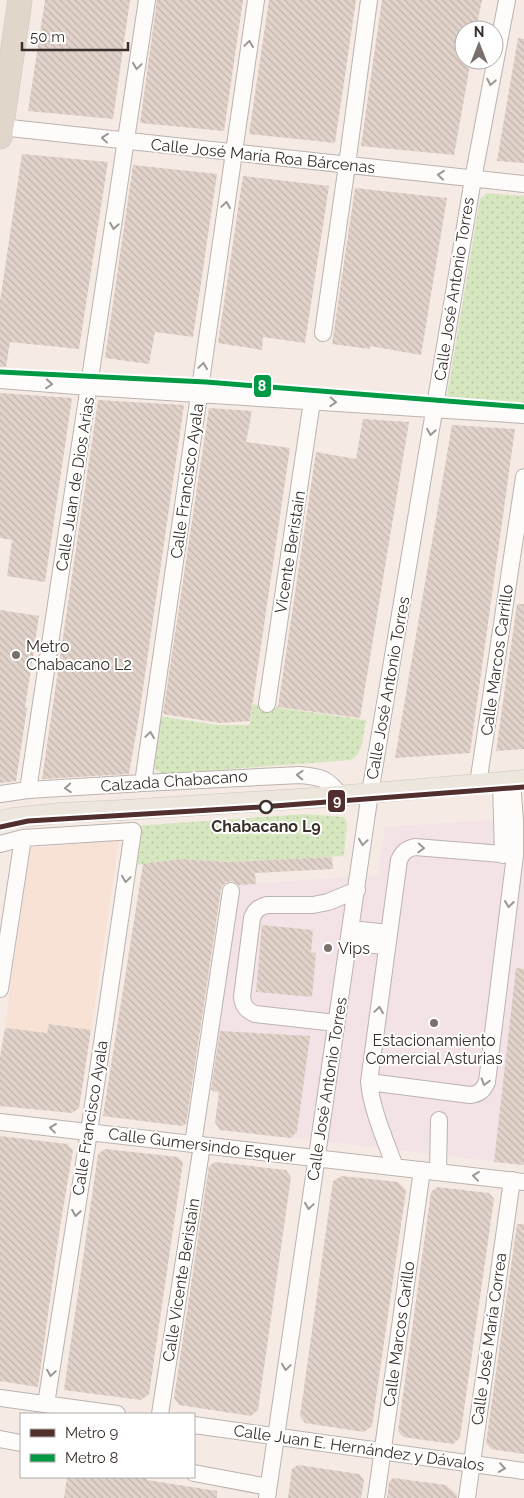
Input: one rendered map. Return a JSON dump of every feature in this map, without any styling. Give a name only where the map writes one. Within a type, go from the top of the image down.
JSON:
[{"type":"highway","points":[[1,132],[20,0]]},
{"type":"main road","name":"Calzada Chabacano","points":[[0,821],[59,813],[313,798],[512,781]]},
{"type":"street","name":"Calle Juan de Dios Arias","points":[[28,790],[147,0]]},
{"type":"street","name":"Calle Francisco Ayala","points":[[143,783],[256,0]]},
{"type":"street","points":[[323,333],[348,165],[369,0]]},
{"type":"street","name":"Calle José Antonio Torres","points":[[268,1493],[370,793],[473,179],[507,0]]},
{"type":"street","name":"Calle José María Roa Bárcenas","points":[[1,132],[127,140],[524,184]]},
{"type":"street","points":[[0,380],[524,415]]},
{"type":"street","name":"Vicente Beristain","points":[[267,704],[312,401]]},
{"type":"street","name":"Calle Marcos Carrillo","points":[[478,784],[524,477]]},
{"type":"street","name":"Calzada Chabacano","points":[[0,794],[28,790],[300,775],[316,776],[330,783],[341,796]]},
{"type":"street","points":[[369,1082],[470,1095],[478,1094],[484,1090],[488,1068],[509,855],[515,820],[512,781]]},
{"type":"street","name":"Calle Francisco Ayala","points":[[23,838],[133,831],[89,1132],[46,1404]]},
{"type":"street","points":[[0,844],[23,838],[0,989]]},
{"type":"street","points":[[395,1167],[370,1095],[369,1082],[399,860],[402,853],[408,848],[415,847],[509,855]]},
{"type":"street","name":"Calle Vicente Beristain","points":[[160,1413],[231,890]]},
{"type":"street","points":[[336,1023],[255,1014],[248,1011],[243,1004],[242,997],[252,918],[255,911],[267,905],[313,905],[328,902],[357,890]]},
{"type":"street","points":[[350,936],[388,939]]},
{"type":"street","points":[[438,1172],[439,1120]]},
{"type":"street","name":"Calle Gumersindo Esquer","points":[[0,1122],[518,1181]]},
{"type":"street","name":"Calle Marcos Carillo","points":[[376,1498],[422,1170]]},
{"type":"street","name":"Calle José María Correa","points":[[467,1498],[518,1181]]},
{"type":"street","points":[[0,1398],[110,1413]]},
{"type":"street","name":"Calle Juan E. Hernández y Dávalos","points":[[195,1425],[524,1471]]},
{"type":"street","points":[[0,1439],[20,1442]]},
{"type":"street","points":[[195,1473],[268,1493]]},
{"type":"shaded area","points":[[524,818],[524,1165],[220,1129],[215,1123],[219,1093],[208,1089],[238,885],[378,875],[385,827]]},
{"type":"shaded area","points":[[119,840],[91,1030],[49,1024],[47,1033],[5,1028],[30,848]]},
{"type":"green space","points":[[487,193],[524,196],[524,405],[451,400],[447,396],[480,199]]},
{"type":"green space","points":[[253,704],[366,720],[361,748],[351,760],[163,774],[155,769],[153,758],[159,716],[218,725],[250,725]]},
{"type":"green space","points":[[306,814],[344,817],[347,823],[344,856],[229,862],[180,859],[137,865],[141,834],[133,826]]},
{"type":"building","points":[[45,0],[130,0],[113,119],[28,111]]},
{"type":"building","points":[[157,0],[243,0],[224,131],[140,123]]},
{"type":"building","points":[[269,0],[356,0],[335,143],[249,134]]},
{"type":"building","points":[[382,0],[482,0],[478,20],[454,20],[454,70],[469,70],[454,155],[361,146]]},
{"type":"building","points":[[518,38],[524,39],[524,163],[497,161]]},
{"type":"building","points":[[22,154],[108,162],[79,349],[10,342],[6,367],[0,367],[0,301]]},
{"type":"building","points":[[133,165],[217,174],[193,337],[155,332],[149,364],[105,358]]},
{"type":"building","points":[[243,176],[329,186],[305,343],[263,337],[262,350],[218,343]]},
{"type":"building","points":[[355,188],[447,198],[421,355],[370,346],[370,349],[332,344]]},
{"type":"building","points":[[0,393],[72,398],[45,582],[7,576],[12,540],[0,538]]},
{"type":"building","points":[[98,400],[184,405],[139,716],[129,774],[42,779]]},
{"type":"building","points":[[209,408],[252,411],[246,442],[290,448],[250,721],[220,723],[163,714]]},
{"type":"building","points":[[363,419],[409,422],[360,718],[278,707],[316,452],[356,459]]},
{"type":"building","points":[[452,425],[515,429],[470,753],[395,758]]},
{"type":"building","points":[[517,604],[524,604],[524,749],[496,751]]},
{"type":"building","points":[[0,610],[39,616],[16,781],[0,783]]},
{"type":"building","points":[[332,857],[333,869],[255,873],[256,884],[239,885],[232,881],[223,885],[186,1124],[182,1126],[103,1116],[143,864],[180,859],[229,862]]},
{"type":"building","points":[[262,925],[313,930],[311,952],[316,953],[312,997],[256,992]]},
{"type":"building","points":[[516,968],[524,969],[524,1165],[494,1162]]},
{"type":"building","points":[[49,1024],[91,1030],[79,1108],[72,1113],[0,1106],[0,1057],[5,1028],[47,1033]]},
{"type":"building","points":[[220,1031],[310,1036],[297,1132],[290,1138],[220,1130],[215,1122],[219,1093],[211,1090]]},
{"type":"building","points":[[0,1136],[67,1144],[73,1150],[60,1227],[38,1387],[0,1381]]},
{"type":"building","points":[[105,1149],[178,1157],[183,1162],[149,1394],[141,1400],[64,1390],[98,1154]]},
{"type":"building","points":[[215,1162],[286,1170],[291,1177],[258,1410],[251,1416],[179,1405],[174,1398],[209,1166]]},
{"type":"building","points":[[342,1176],[398,1182],[406,1190],[372,1426],[364,1432],[305,1423],[300,1416],[333,1181]]},
{"type":"building","points":[[437,1187],[489,1193],[494,1199],[460,1438],[453,1444],[403,1437],[398,1431],[431,1192]]},
{"type":"building","points":[[517,1224],[524,1224],[524,1454],[491,1449],[486,1443]]},
{"type":"building","points":[[298,1465],[359,1474],[364,1480],[361,1498],[288,1498],[292,1469]]},
{"type":"building","points":[[67,1478],[147,1478],[147,1480],[217,1491],[217,1498],[64,1498]]},
{"type":"building","points":[[393,1478],[446,1485],[457,1495],[457,1498],[387,1498],[389,1482]]},
{"type":"metro line","name":"8","points":[[0,372],[206,382],[524,407]]},
{"type":"metro line","name":"9","points":[[0,827],[28,821],[261,807],[524,787]]},
{"type":"place","name":"Metro Chabacano L2","points":[[16,655]]},
{"type":"place","name":"Chabacano L9","points":[[266,807]]},
{"type":"place","name":"Vips","points":[[328,948]]},
{"type":"place","name":"Estacionamiento Comercial Asturias","points":[[434,1023]]}]
